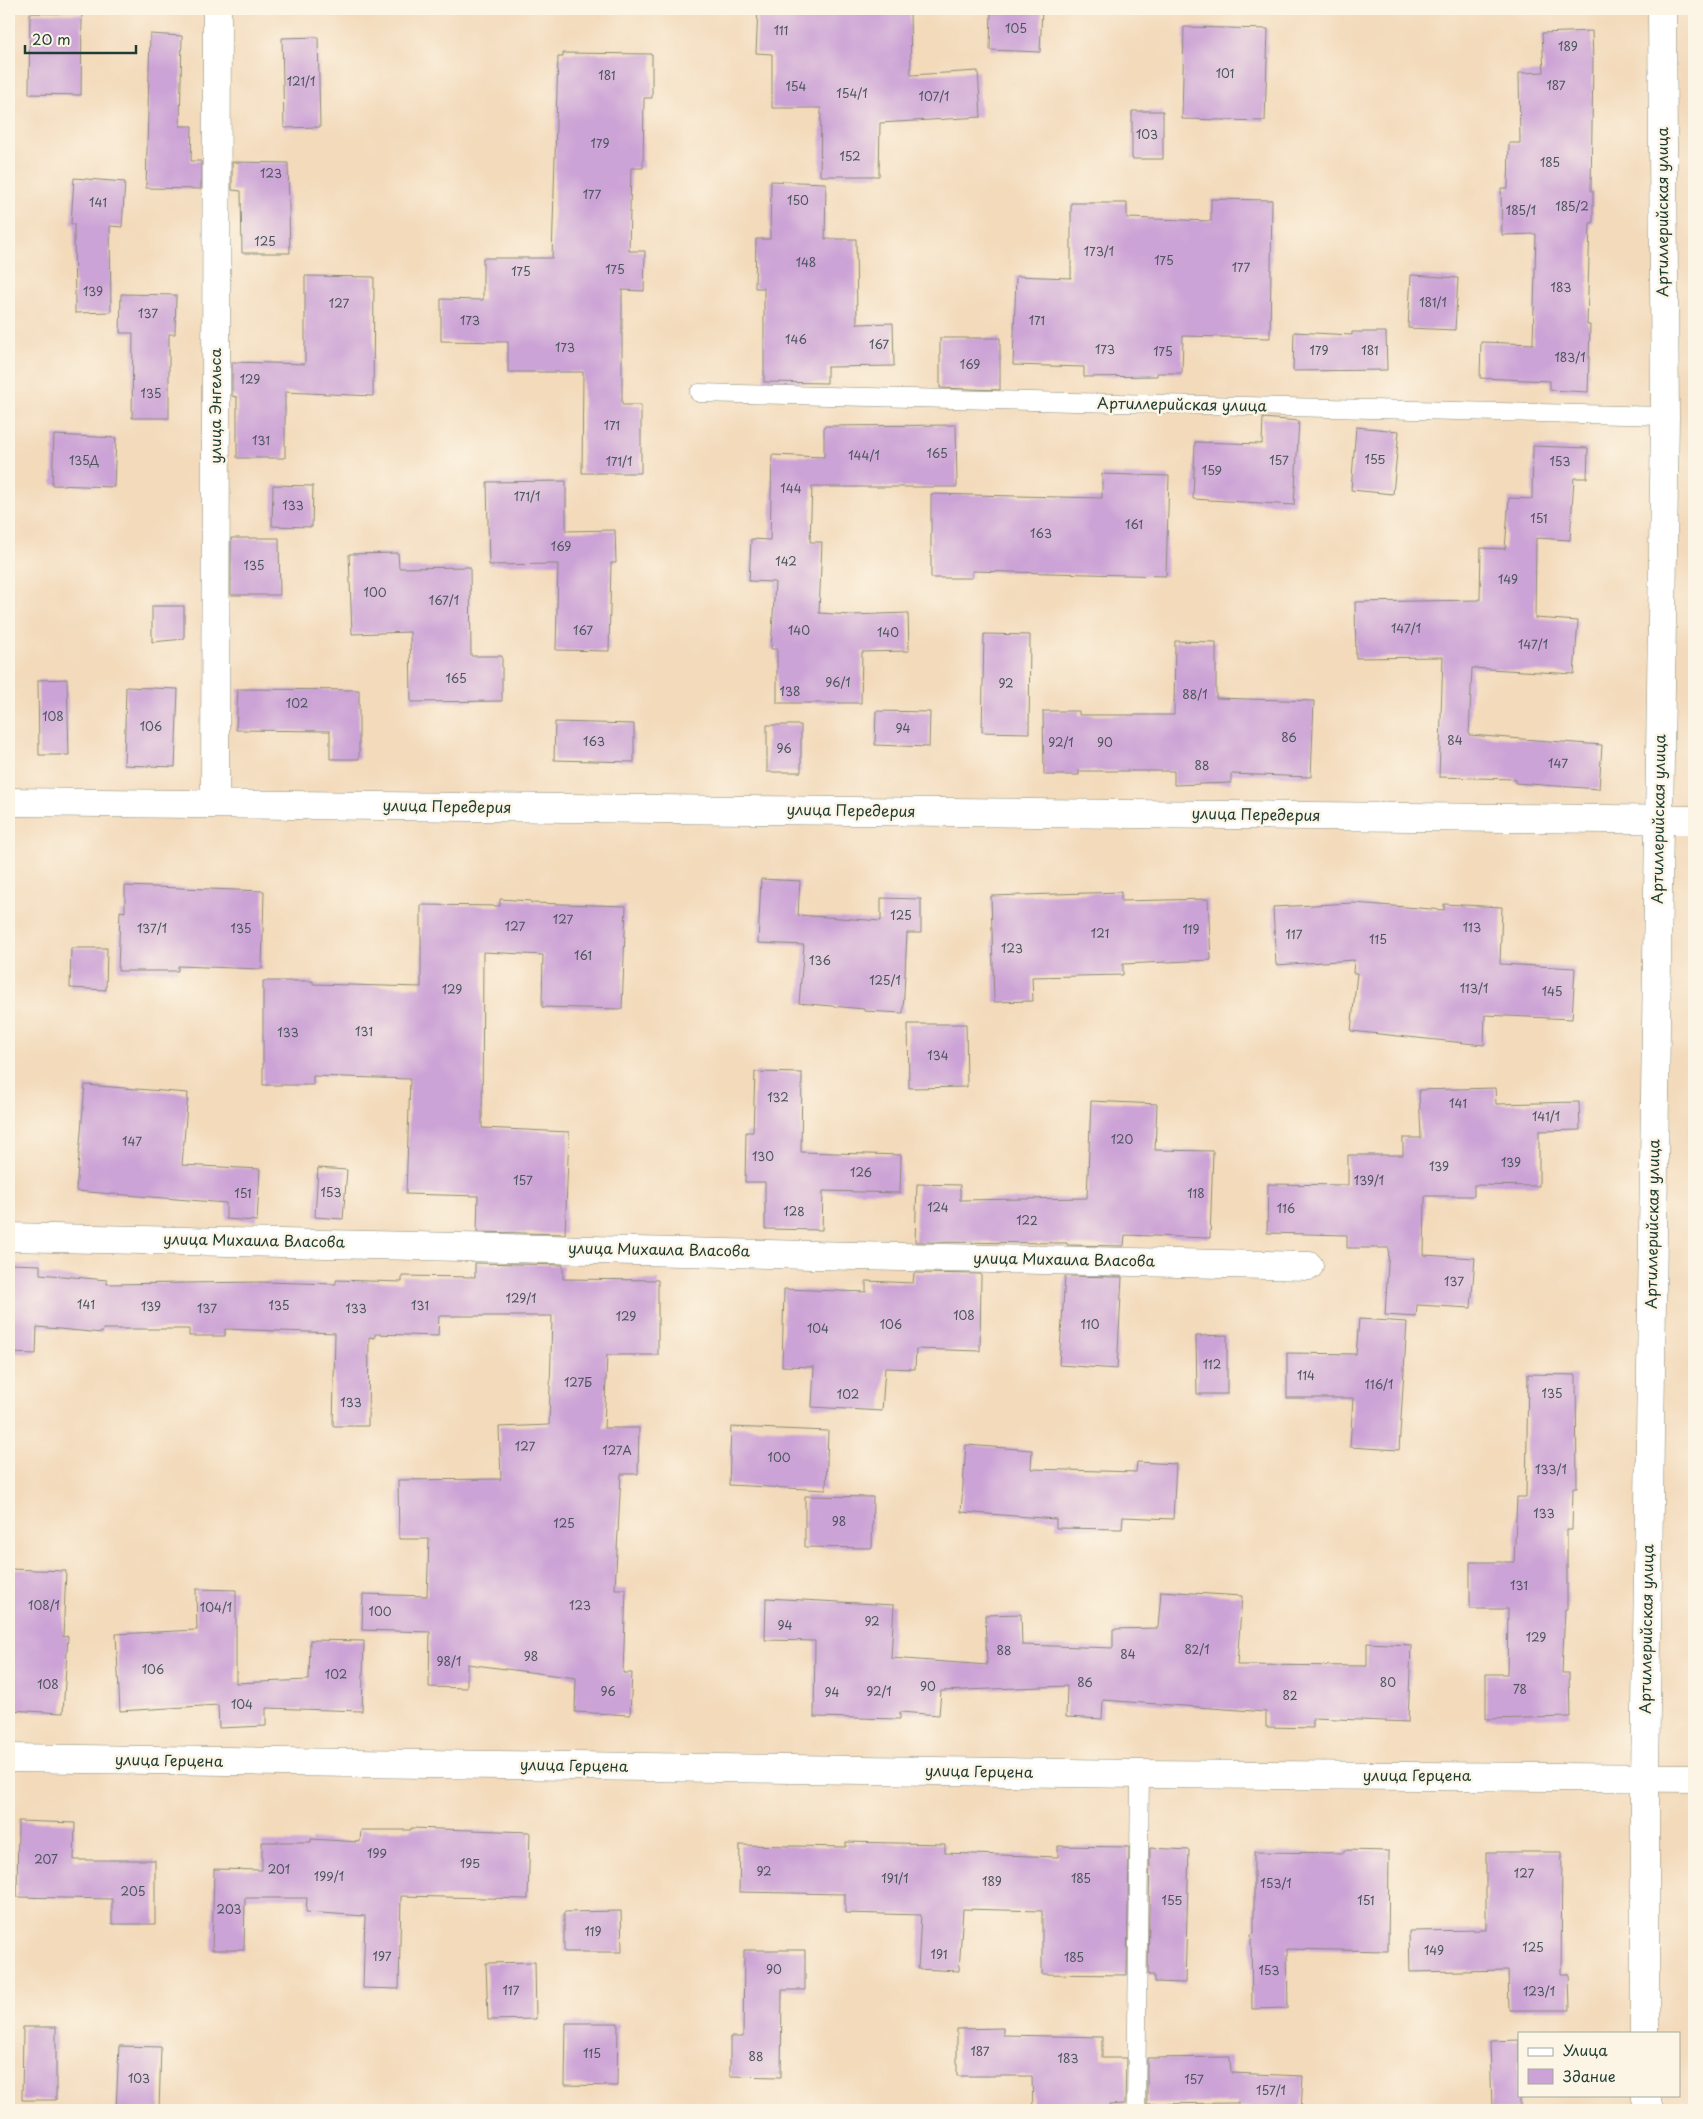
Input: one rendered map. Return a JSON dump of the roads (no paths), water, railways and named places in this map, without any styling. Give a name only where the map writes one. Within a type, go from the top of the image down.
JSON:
[{"type":"street","name":"улица Энгельса","points":[[215,804],[217,9]]},
{"type":"street","name":"Артиллерийская улица","points":[[1646,2032],[1645,1777],[1665,416],[1662,9]]},
{"type":"street","name":"улица Передерия","points":[[9,802],[1694,820]]},
{"type":"street","name":"улица Михаила Власова","points":[[9,1237],[1309,1266]]},
{"type":"street","name":"улица Герцена","points":[[9,1758],[1140,1774],[1694,1778]]},
{"type":"street","points":[[1646,2096],[1646,2110]]},
{"type":"lane","name":"Артиллерийская улица","points":[[700,393],[1665,416]]},
{"type":"lane","points":[[1136,2110],[1140,1774]]}]
